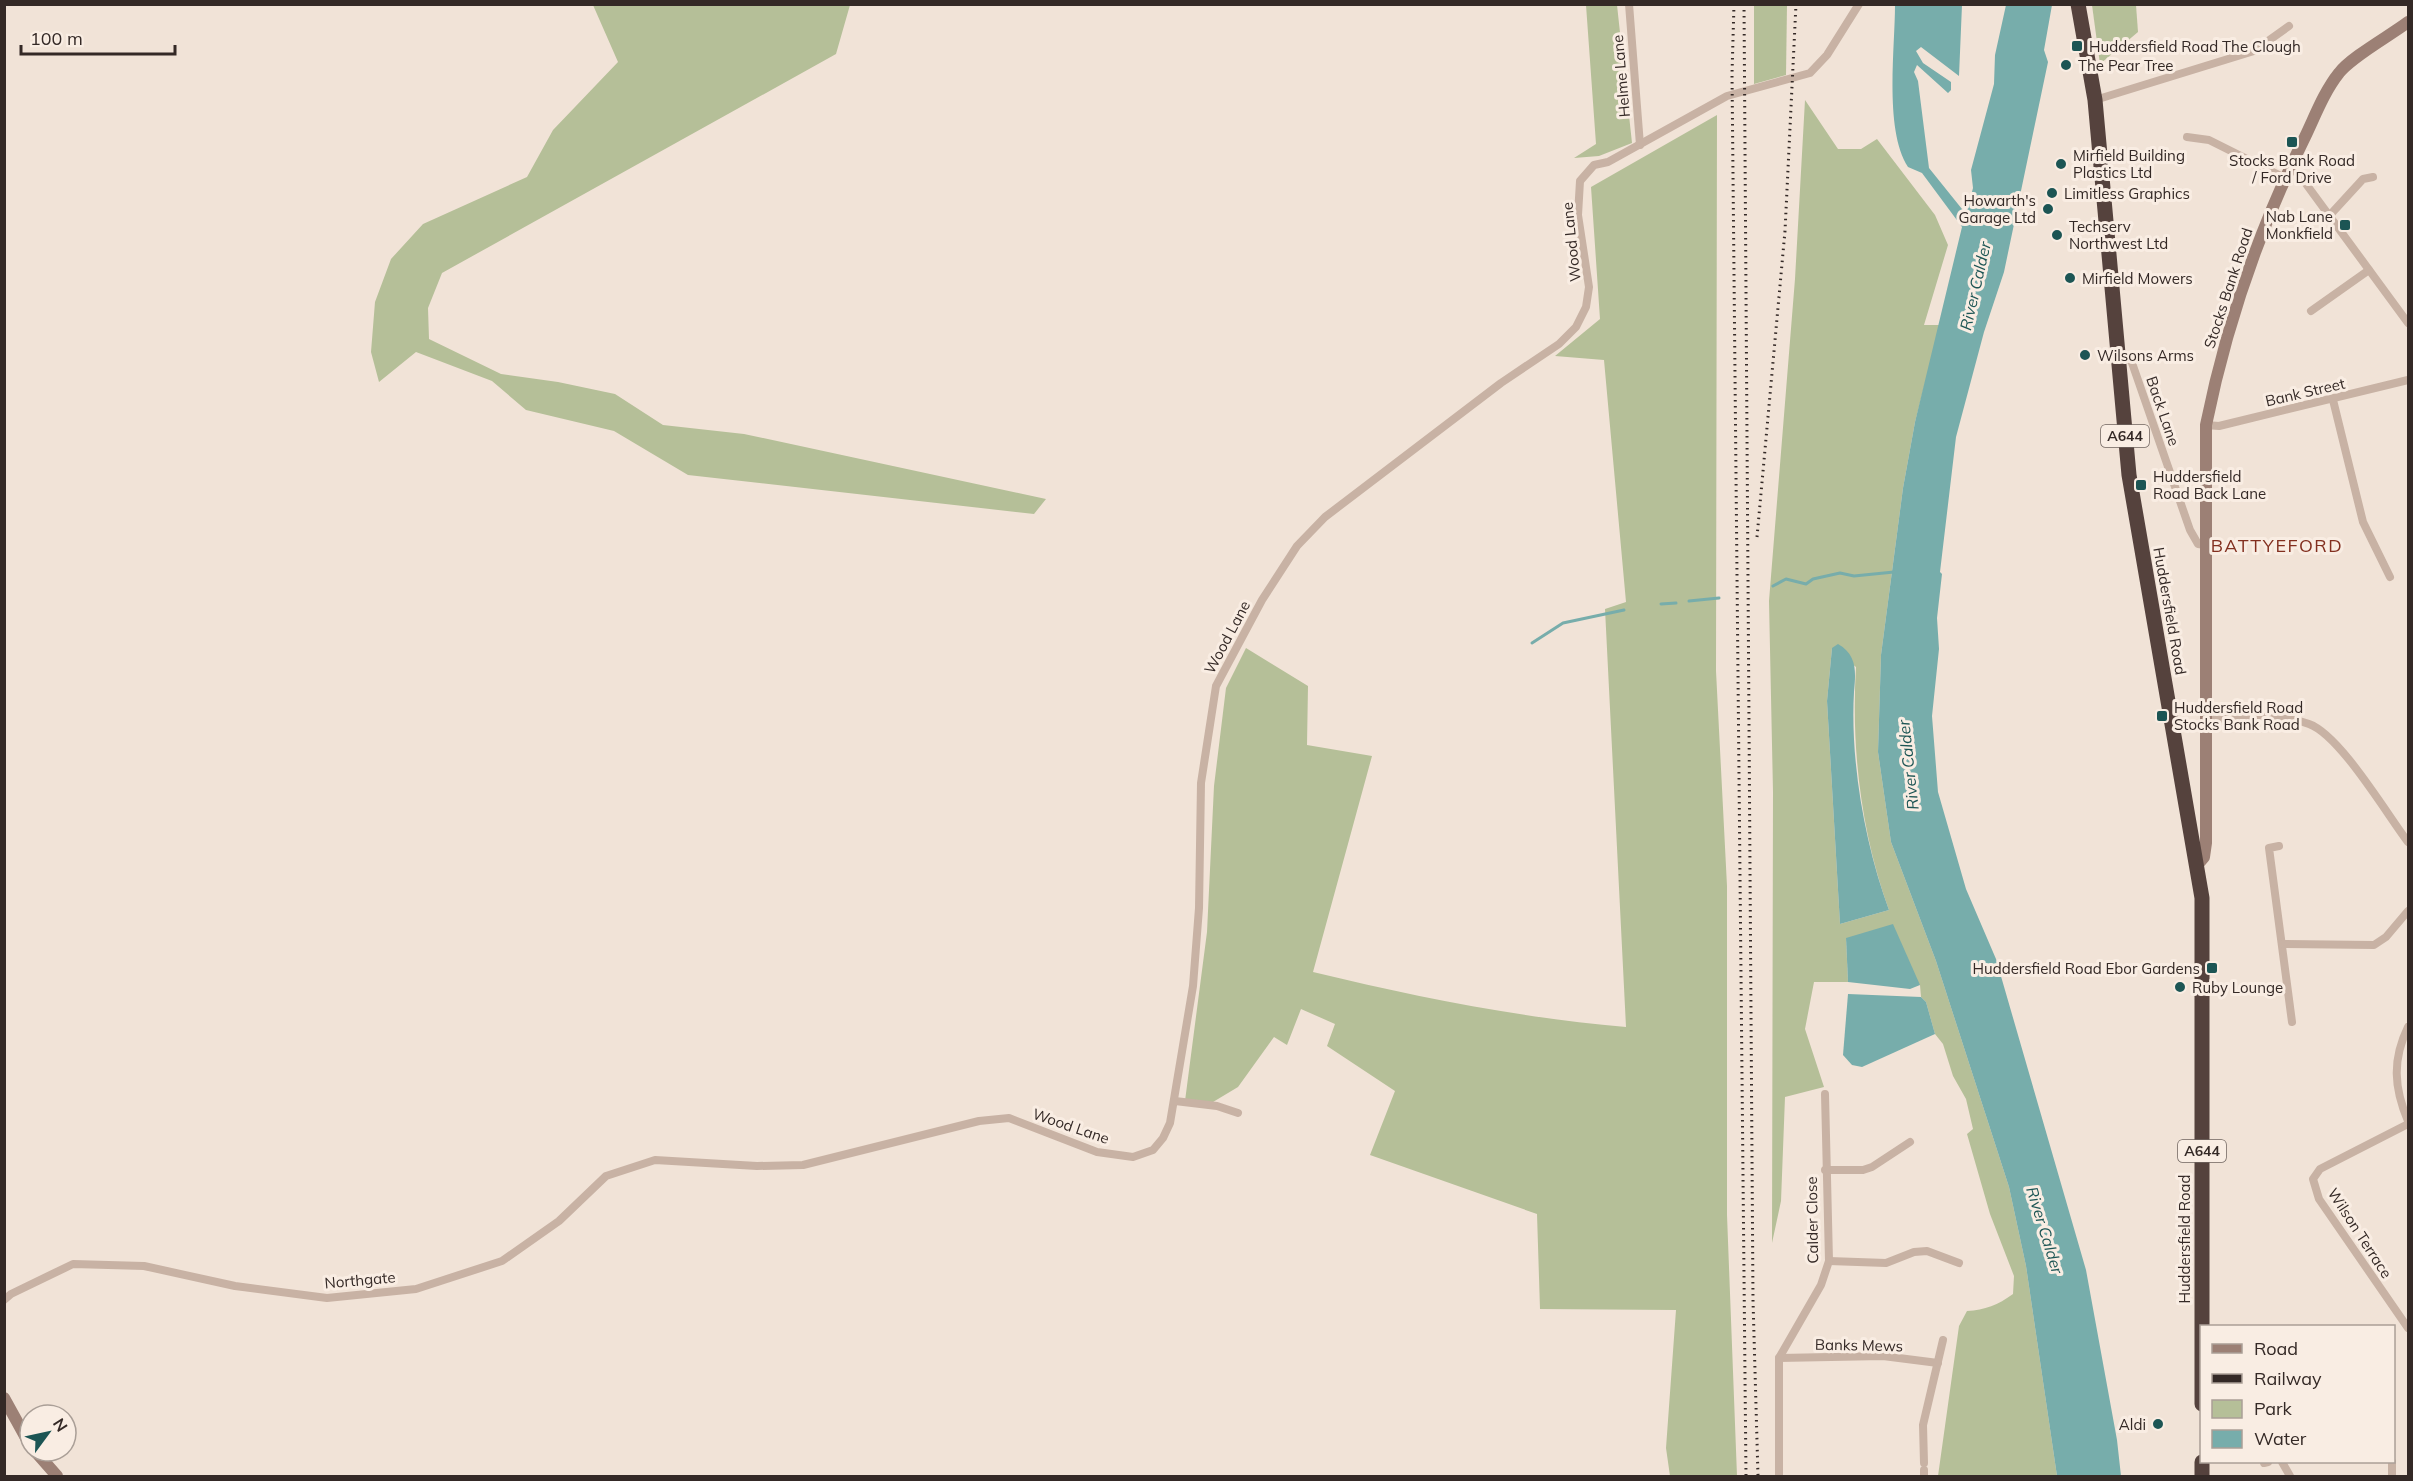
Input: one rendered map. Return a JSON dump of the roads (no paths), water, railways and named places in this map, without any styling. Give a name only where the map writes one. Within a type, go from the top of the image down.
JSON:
[{"type":"highway","name":"Huddersfield Road","points":[[2078,4],[2095,100],[2129,475],[2198,864],[2202,917],[2202,1325]]},
{"type":"street","name":"Helme Lane","points":[[1629,4],[1640,145]]},
{"type":"street","name":"Wood Lane","points":[[655,1160],[757,1166],[803,1165],[979,1121],[1009,1118],[1097,1152],[1133,1157],[1153,1150],[1163,1138],[1175,1101],[1193,986],[1199,908],[1201,783],[1216,686],[1262,600],[1298,546],[1325,517],[1502,383],[1559,344],[1576,327],[1586,307],[1589,287],[1578,215],[1580,181],[1594,165],[1608,162],[1727,96],[1810,73],[1827,55],[1859,4]]},
{"type":"street","name":"Stocks Bank Road","points":[[2198,864],[2204,857],[2206,843],[2204,720],[2206,425],[2234,311],[2263,229],[2287,173],[2340,71],[2409,22]]},
{"type":"street","points":[[2095,100],[2254,51],[2289,26]]},
{"type":"street","points":[[2187,137],[2209,140],[2287,173],[2298,173],[2409,323]]},
{"type":"street","points":[[2330,215],[2363,179],[2373,177]]},
{"type":"street","points":[[2311,312],[2369,270]]},
{"type":"street","name":"Back Lane","points":[[2119,358],[2131,360],[2190,530],[2198,544],[2205,545]]},
{"type":"street","name":"Bank Street","points":[[2206,425],[2219,426],[2408,383]]},
{"type":"street","points":[[2333,400],[2362,522],[2390,577]]},
{"type":"street","points":[[2204,720],[2269,718],[2310,724],[2344,751],[2409,842]]},
{"type":"street","points":[[2279,846],[2270,848],[2292,1022]]},
{"type":"street","points":[[2282,944],[2374,945],[2386,937],[2409,911]]},
{"type":"street","points":[[2409,1027],[2399,1045],[2396,1079],[2398,1098],[2409,1122]]},
{"type":"street","name":"Calder Close","points":[[1779,1476],[1779,1358],[1821,1285],[1829,1261],[1825,1170],[1825,1094]]},
{"type":"street","points":[[1175,1101],[1216,1106],[1238,1113]]},
{"type":"street","name":"Wilson Terrace","points":[[2409,1122],[2320,1169],[2313,1179],[2319,1199],[2409,1328]]},
{"type":"street","points":[[1825,1170],[1863,1170],[1872,1167],[1910,1143]]},
{"type":"street","name":"Northgate","points":[[4,1300],[11,1294],[73,1264],[144,1266],[236,1287],[327,1298],[416,1289],[502,1262],[559,1221],[606,1176],[655,1160]]},
{"type":"street","points":[[1829,1261],[1886,1263],[1914,1252],[1927,1251],[1959,1263]]},
{"type":"street","points":[[1924,1470],[1923,1425],[1942,1340]]},
{"type":"street","name":"Banks Mews","points":[[1779,1358],[1883,1356],[1938,1364]]},
{"type":"street","points":[[4,1398],[18,1423]]},
{"type":"street","points":[[46,1463],[57,1476]]},
{"type":"water","name":"River Calder","points":[[1895,5],[1962,5],[1959,76],[1921,47],[1916,51],[1923,63],[1951,82],[1951,90],[1948,93],[1917,65],[1914,72],[1918,81],[1929,168],[1966,214],[1973,188],[1971,170],[1994,84],[1995,55],[2006,5],[2052,5],[2044,50],[2048,62],[2004,272],[1984,332],[1956,437],[1940,572],[1942,574],[1937,618],[1939,649],[1932,716],[1938,792],[1966,889],[1996,959],[2086,1270],[2117,1440],[2121,1476],[2057,1476],[2026,1266],[2009,1187],[1936,961],[1891,842],[1878,752],[1881,655],[1903,488],[1915,422],[1962,227],[1922,173],[1908,167],[1901,151],[1896,132],[1892,89]]},
{"type":"water","points":[[1838,644],[1849,653],[1854,664],[1853,719],[1857,774],[1866,831],[1889,910],[1840,924],[1827,701],[1832,648]]},
{"type":"water","points":[[1893,924],[1920,985],[1910,989],[1848,982],[1846,938]]},
{"type":"water","points":[[1848,994],[1921,997],[1926,1002],[1935,1034],[1862,1067],[1852,1065],[1843,1055]]},
{"type":"waterway","points":[[1773,586],[1786,579],[1806,584],[1813,579],[1840,573],[1854,576],[1894,572]]},
{"type":"waterway","points":[[1689,601],[1719,598]]},
{"type":"waterway","points":[[1661,604],[1676,603]]},
{"type":"waterway","points":[[1532,643],[1563,623],[1624,610]]},
{"type":"railway","points":[[1734,4],[1732,74],[1746,1476]]},
{"type":"railway","points":[[1744,4],[1753,1300],[1758,1476]]},
{"type":"railway","points":[[1757,537],[1785,231],[1796,4]]},
{"type":"place","name":"Huddersfield Road The Clough","points":[[2077,46]]},
{"type":"place","name":"The Pear Tree","points":[[2066,65]]},
{"type":"place","name":"Stocks Bank Road / Ford Drive","points":[[2292,142]]},
{"type":"place","name":"Mirfield Building Plastics Ltd","points":[[2061,164]]},
{"type":"place","name":"Limitless Graphics","points":[[2052,193]]},
{"type":"place","name":"Howarth's Garage Ltd","points":[[2048,209]]},
{"type":"place","name":"Nab Lane Monkfield","points":[[2345,225]]},
{"type":"place","name":"Techserv Northwest Ltd","points":[[2057,235]]},
{"type":"place","name":"Mirfield Mowers","points":[[2070,278]]},
{"type":"place","name":"Wilsons Arms","points":[[2085,355]]},
{"type":"place","name":"Huddersfield Road Back Lane","points":[[2141,485]]},
{"type":"place","name":"Huddersfield Road Stocks Bank Road","points":[[2162,716]]},
{"type":"place","name":"Huddersfield Road Ebor Gardens","points":[[2212,968]]},
{"type":"place","name":"Ruby Lounge","points":[[2180,987]]},
{"type":"place","name":"Aldi","points":[[2158,1424]]},
{"type":"district","name":"BATTYEFORD","points":[[2277,545]]}]
